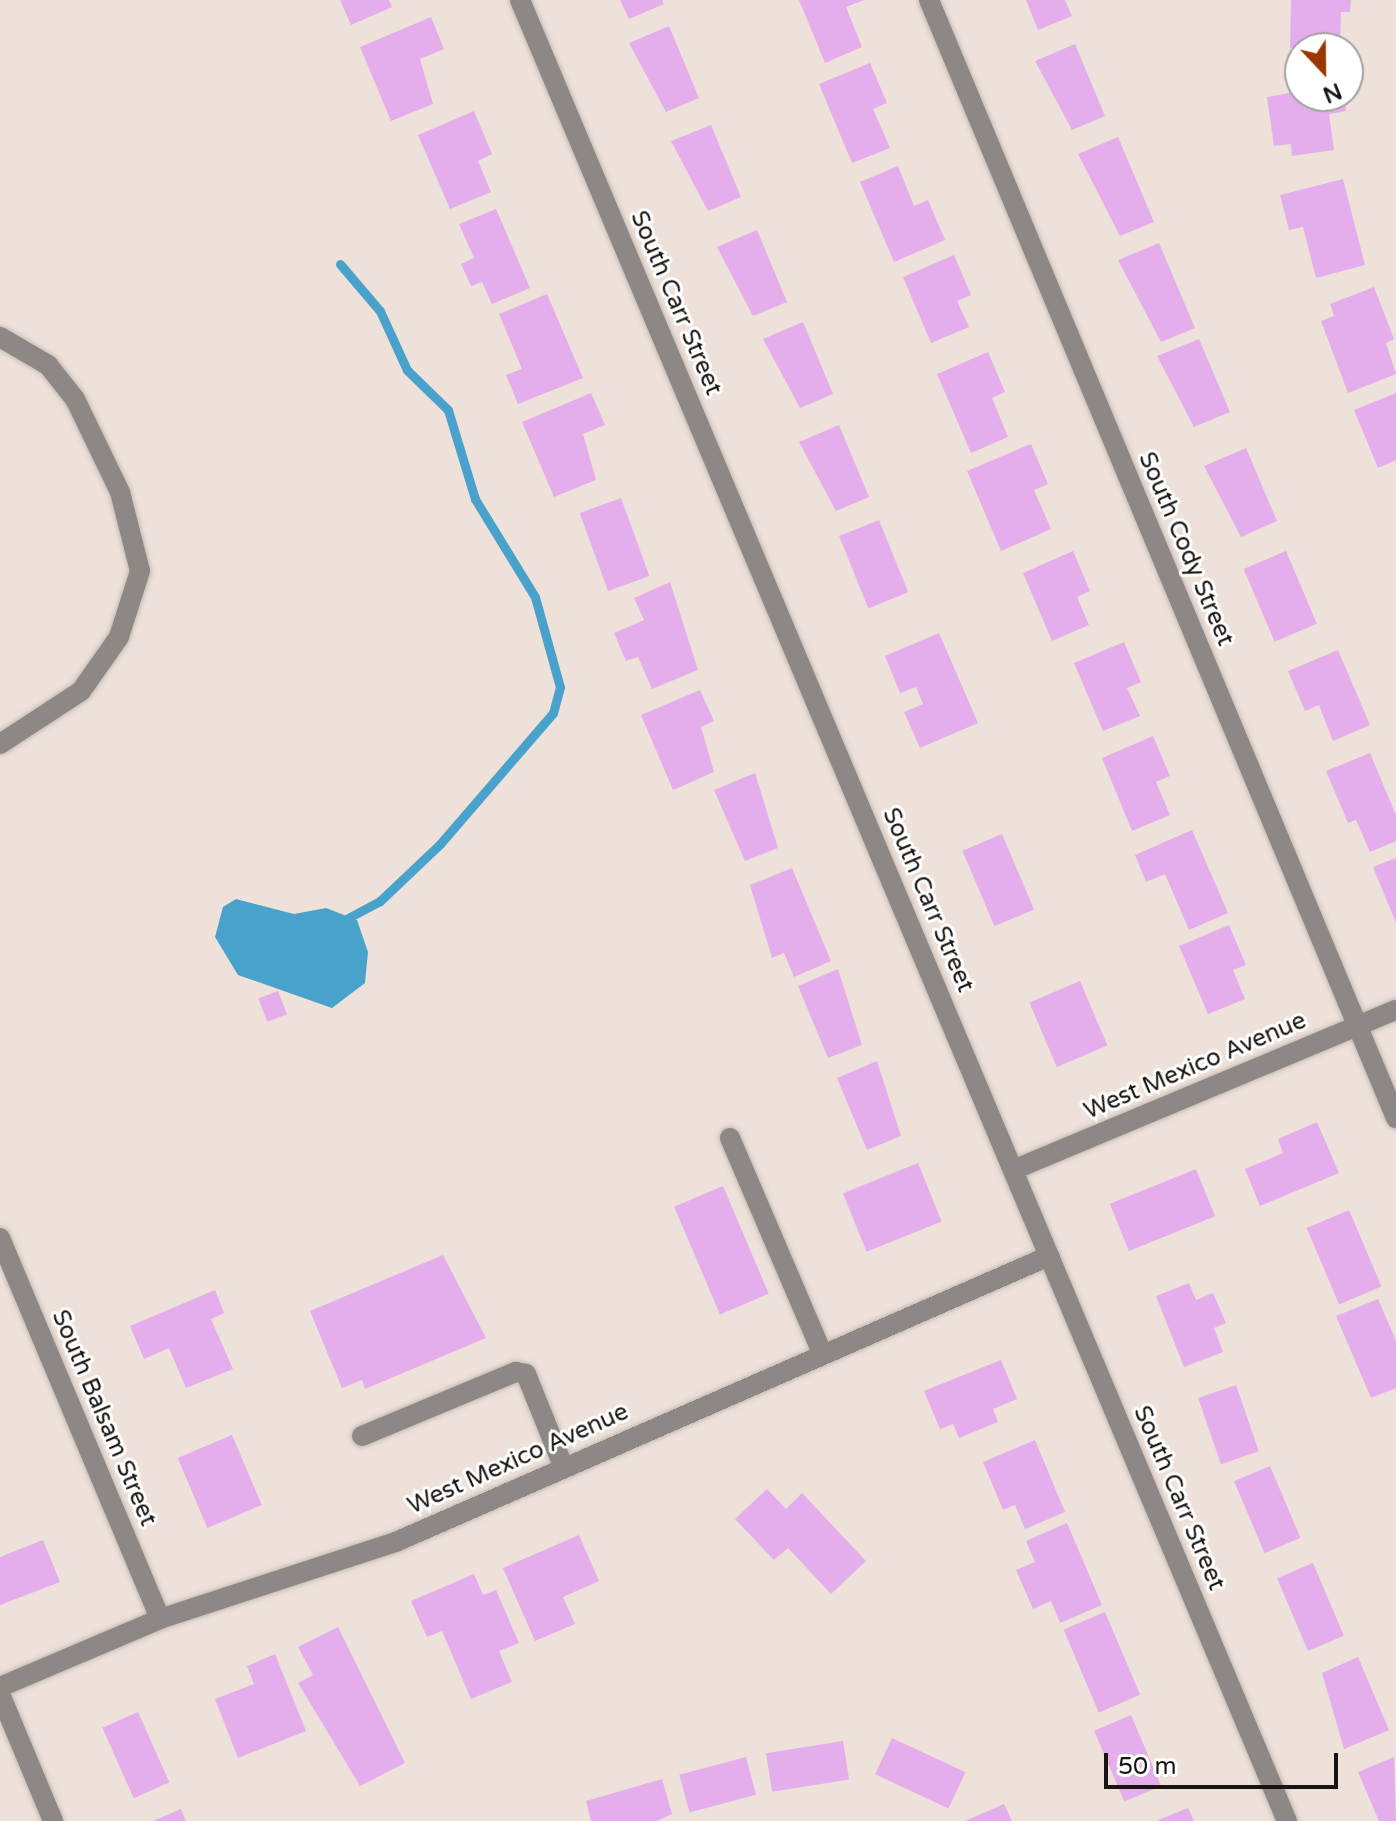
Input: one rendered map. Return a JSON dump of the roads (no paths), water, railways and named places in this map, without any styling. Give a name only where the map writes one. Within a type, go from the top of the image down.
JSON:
[{"type":"street","name":"South Carr Street","points":[[520,0],[1287,1821]]},
{"type":"street","name":"South Cody Street","points":[[929,0],[1396,1118]]},
{"type":"street","points":[[0,337],[48,365],[75,399],[120,492],[140,571],[119,637],[81,691],[0,744]]},
{"type":"street","name":"West Mexico Avenue","points":[[1013,1170],[1396,1010]]},
{"type":"street","points":[[730,1138],[822,1353]]},
{"type":"street","name":"South Balsam Street","points":[[0,1238],[160,1619]]},
{"type":"street","name":"West Mexico Avenue","points":[[0,1687],[160,1619],[398,1541],[1049,1256]]},
{"type":"street","points":[[362,1436],[516,1372],[526,1374],[564,1468]]},
{"type":"street","points":[[0,1694],[53,1821]]},
{"type":"water","points":[[236,899],[294,914],[326,908],[357,920],[368,952],[365,983],[332,1008],[238,975],[215,937],[223,907]]},
{"type":"waterway","points":[[340,264],[380,311],[407,370],[448,410],[475,499],[535,597],[560,687],[553,713],[440,844],[380,901],[348,918]]}]
